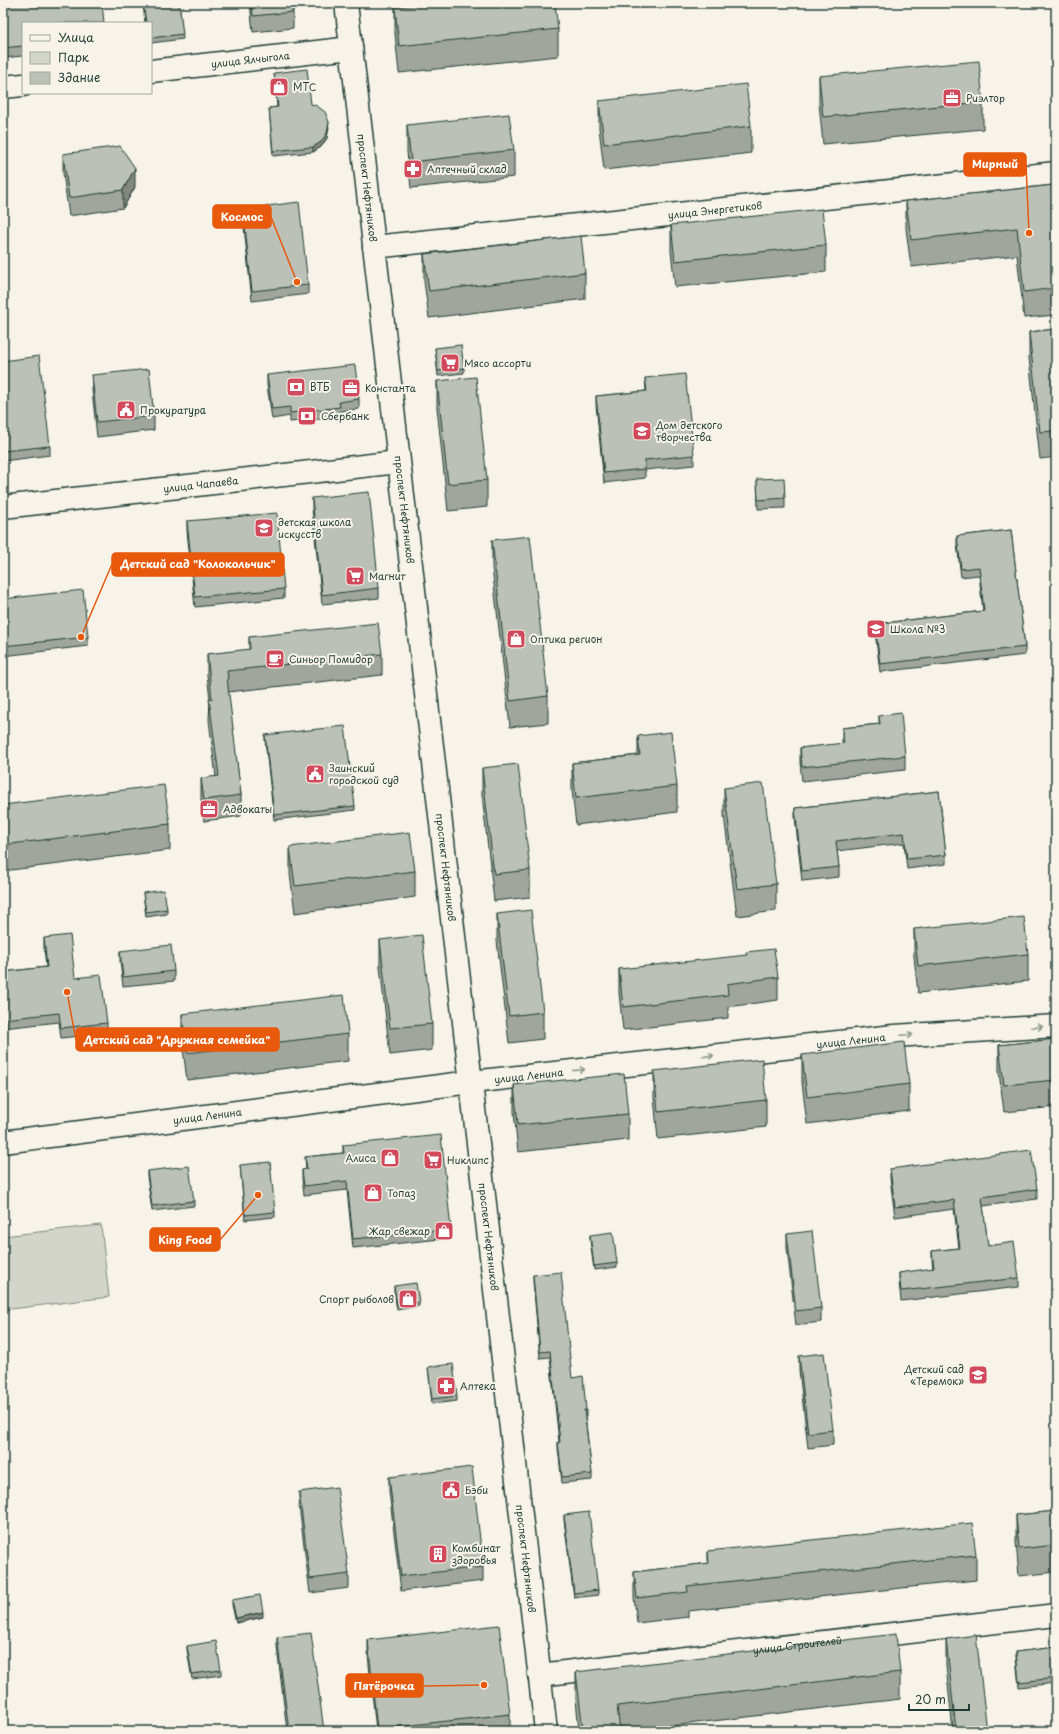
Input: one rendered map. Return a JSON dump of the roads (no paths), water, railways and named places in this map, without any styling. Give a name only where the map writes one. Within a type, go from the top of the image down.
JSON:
[{"type":"street","name":"проспект Нефтяников","points":[[346,3],[546,1731]]},
{"type":"street","name":"улица Ялчыгола","points":[[152,71],[351,48]]},
{"type":"street","points":[[3,87],[22,85]]},
{"type":"street","name":"улица Энергетиков","points":[[374,246],[1056,174]]},
{"type":"street","name":"улица Чапаева","points":[[3,507],[398,462]]},
{"type":"street","name":"улица Ленина","points":[[3,1142],[471,1082],[894,1036],[1056,1026]]},
{"type":"street","name":"улица Строителей","points":[[539,1675],[1056,1615]]},
{"type":"place","name":"МТС","points":[[279,87]]},
{"type":"place","name":"Риэлтор","points":[[952,98]]},
{"type":"place","name":"Аптечный склад","points":[[413,169]]},
{"type":"place","name":"Мирный","points":[[1029,233]]},
{"type":"place","name":"Космос","points":[[297,282]]},
{"type":"place","name":"Мясо ассорти","points":[[450,363]]},
{"type":"place","name":"ВТБ","points":[[296,387]]},
{"type":"place","name":"Константа","points":[[351,388]]},
{"type":"place","name":"Прокуратура","points":[[126,410]]},
{"type":"place","name":"Сбербанк","points":[[307,416]]},
{"type":"place","name":"Дом детского творчества","points":[[642,431]]},
{"type":"place","name":"детская школа искусств","points":[[264,528]]},
{"type":"place","name":"Магнит","points":[[355,576]]},
{"type":"place","name":"Школа №3","points":[[876,629]]},
{"type":"place","name":"Детский сад \"Колокольчик\"","points":[[81,637]]},
{"type":"place","name":"Оптика регион","points":[[516,639]]},
{"type":"place","name":"Синьор Помидор","points":[[275,659]]},
{"type":"place","name":"Заинский городской суд","points":[[315,774]]},
{"type":"place","name":"Адвокаты","points":[[209,809]]},
{"type":"place","name":"Детский сад \"Дружная семейка\"","points":[[67,992]]},
{"type":"place","name":"Алиса","points":[[390,1158]]},
{"type":"place","name":"Никлипс","points":[[433,1160]]},
{"type":"place","name":"Топаз","points":[[373,1193]]},
{"type":"place","name":"King Food","points":[[258,1195]]},
{"type":"place","name":"Жар свежар","points":[[444,1231]]},
{"type":"place","name":"Спорт рыболов","points":[[408,1299]]},
{"type":"place","name":"Детский сад «Теремок»","points":[[978,1375]]},
{"type":"place","name":"Аптека","points":[[446,1386]]},
{"type":"place","name":"Бэби","points":[[451,1490]]},
{"type":"place","name":"Комбинат здоровья","points":[[438,1554]]},
{"type":"place","name":"Пятёрочка","points":[[484,1685]]}]
